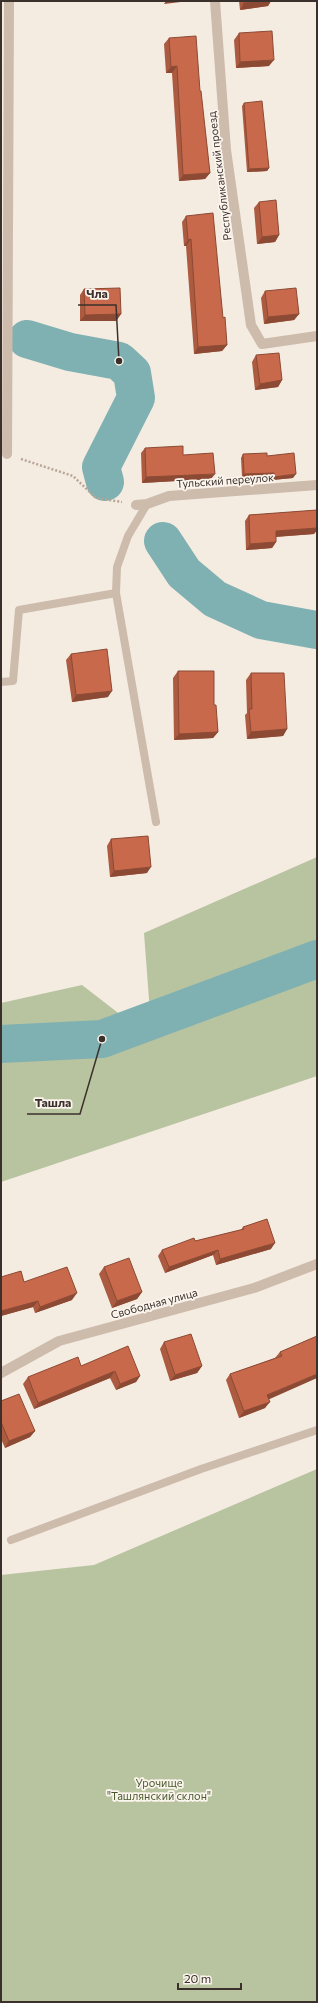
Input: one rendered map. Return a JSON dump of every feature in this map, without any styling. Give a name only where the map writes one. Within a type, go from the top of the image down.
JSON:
[{"type":"street","points":[[7,454],[9,1]]},
{"type":"street","name":"Республиканский проезд","points":[[215,1],[226,150],[251,325],[262,344],[317,336]]},
{"type":"street","name":"Тульский переулок","points":[[136,505],[148,504],[169,496],[317,485]]},
{"type":"street","name":"Свободная улица","points":[[1,1373],[59,1341],[254,1288],[317,1264]]},
{"type":"lane","points":[[148,504],[128,536],[117,567],[116,593],[156,822]]},
{"type":"lane","points":[[1,682],[13,681],[19,610],[116,593]]},
{"type":"lane","points":[[11,1540],[201,1469],[317,1430]]},
{"type":"path","points":[[7,454],[72,476],[96,498],[136,505]]},
{"type":"green space","points":[[317,857],[317,1076],[1,1182],[1,1003],[82,985],[152,1039],[144,933]]},
{"type":"green space","name":"Урочище \"Ташлянский склон\"","points":[[317,1469],[317,2002],[1,2002],[1,1575],[94,1565]]},
{"type":"building","points":[[244,1],[261,1],[244,3]]},
{"type":"building","points":[[272,31],[274,60],[240,62],[239,33]]},
{"type":"building","points":[[196,36],[200,91],[210,173],[183,175],[177,66],[171,67],[169,38]]},
{"type":"building","points":[[262,101],[269,168],[249,169],[244,103]]},
{"type":"building","points":[[276,200],[279,235],[262,237],[259,202]]},
{"type":"building","points":[[213,213],[227,345],[198,347],[191,239],[188,240],[186,216]]},
{"type":"building","points":[[120,288],[121,314],[85,315],[84,289]]},
{"type":"building","points":[[296,288],[299,314],[268,317],[265,291]]},
{"type":"building","points":[[279,353],[282,380],[260,384],[256,355]]},
{"type":"building","points":[[183,446],[183,455],[213,453],[215,474],[146,477],[145,448]]},
{"type":"building","points":[[267,453],[267,456],[294,453],[296,474],[274,477],[274,473],[244,474],[243,454]]},
{"type":"building","points":[[317,510],[317,528],[276,531],[276,542],[250,544],[249,515]]},
{"type":"building","points":[[107,649],[112,691],[76,695],[71,654]]},
{"type":"building","points":[[178,671],[214,671],[214,705],[216,705],[218,732],[179,734]]},
{"type":"building","points":[[251,673],[284,673],[287,729],[251,732],[249,709],[252,709]]},
{"type":"building","points":[[148,836],[151,867],[114,871],[111,839]]},
{"type":"building","points":[[267,1219],[275,1243],[220,1259],[218,1250],[169,1267],[162,1250],[194,1238],[195,1241],[244,1229],[243,1227]]},
{"type":"building","points":[[129,1258],[142,1292],[117,1301],[104,1267]]},
{"type":"building","points":[[67,1267],[77,1293],[40,1307],[38,1301],[1,1311],[1,1277],[21,1271],[24,1282]]},
{"type":"building","points":[[191,1334],[202,1366],[175,1375],[164,1342]]},
{"type":"building","points":[[317,1336],[317,1374],[267,1395],[270,1402],[244,1411],[230,1374],[282,1356],[280,1352]]},
{"type":"building","points":[[128,1346],[140,1376],[120,1384],[115,1371],[38,1403],[28,1377],[78,1357],[81,1366]]},
{"type":"building","points":[[19,1394],[35,1431],[9,1441],[1,1422],[1,1401]]},
{"type":"waterway","points":[[27,339],[70,352],[119,361],[132,373],[136,398],[101,467],[105,482]]},
{"type":"waterway","points":[[163,541],[184,573],[215,599],[261,620],[317,630]]},
{"type":"waterway","points":[[1,1044],[102,1039],[317,959]]},
{"type":"place","name":"Чла","points":[[119,361]]},
{"type":"place","name":"Ташла","points":[[102,1039]]}]
